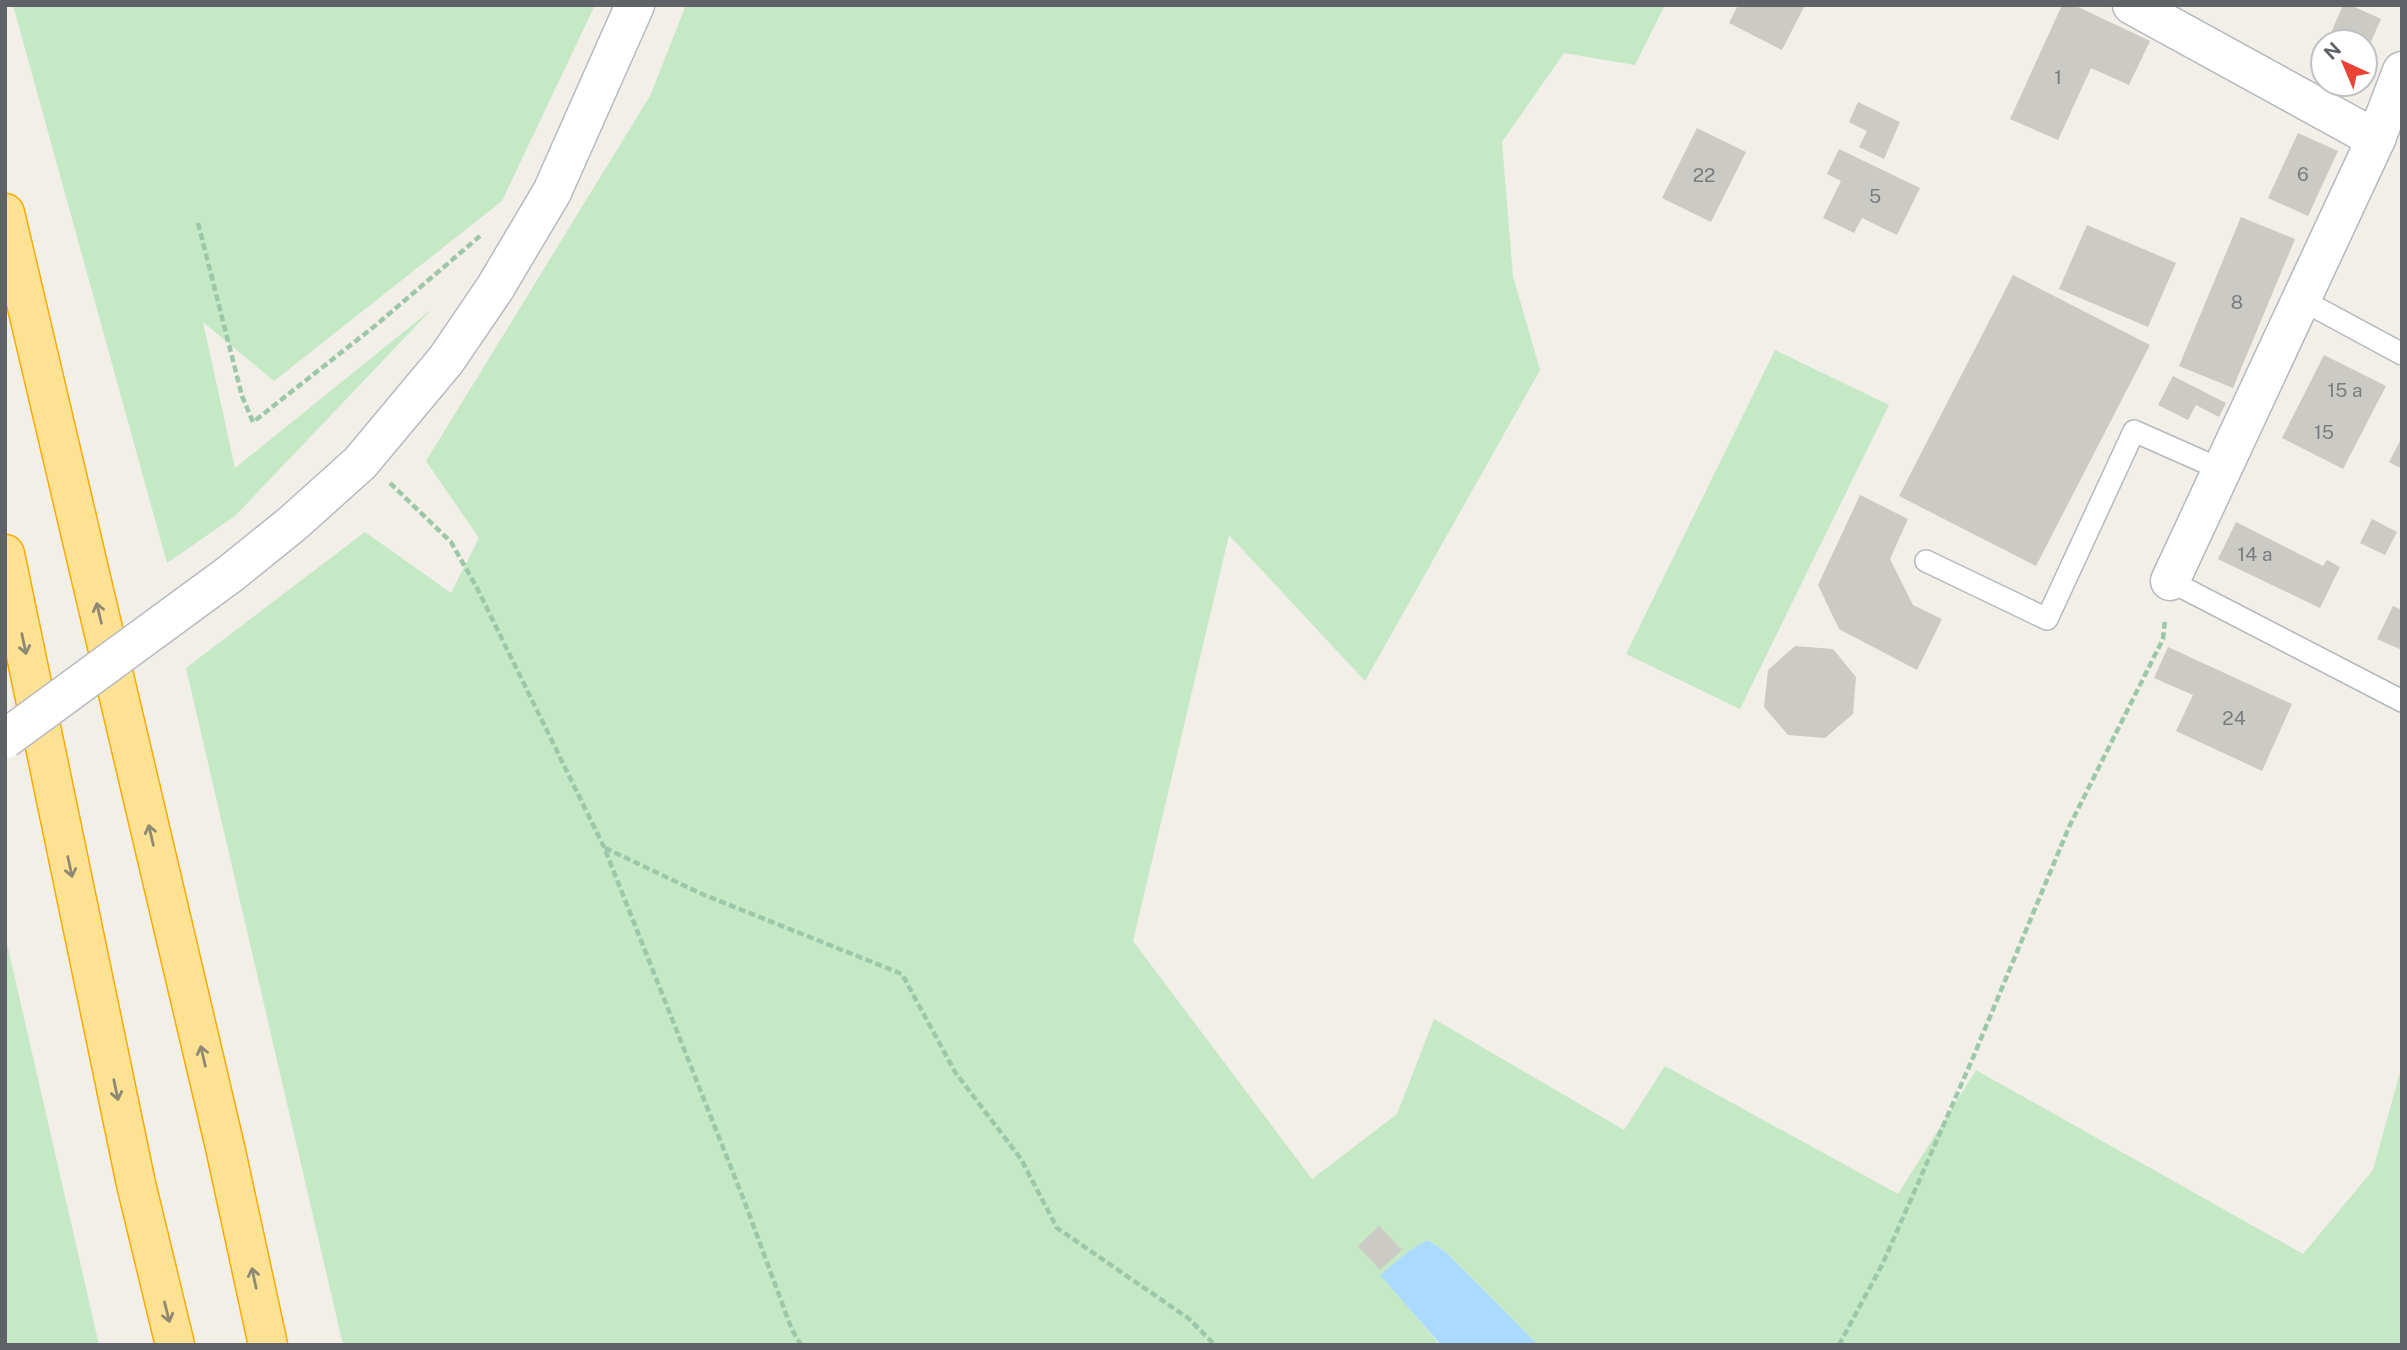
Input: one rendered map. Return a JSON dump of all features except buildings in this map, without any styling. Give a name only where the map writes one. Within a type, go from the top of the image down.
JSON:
[{"type":"highway","points":[[5,213],[221,1133],[268,1345]]},
{"type":"highway","points":[[5,554],[133,1170],[175,1345]]},
{"type":"street","points":[[5,738],[230,574],[292,524],[360,463],[446,360],[495,288],[552,192],[635,5]]},
{"type":"street","points":[[2132,5],[2376,139]]},
{"type":"street","points":[[2170,581],[2376,139],[2402,71]]},
{"type":"lane","points":[[2302,300],[2402,355]]},
{"type":"lane","points":[[1926,561],[2048,619],[2134,431],[2222,470]]},
{"type":"lane","points":[[2170,581],[2402,701]]},
{"type":"path","points":[[198,223],[242,396],[253,422],[376,325],[483,233]]},
{"type":"path","points":[[393,486],[451,542],[477,589],[604,847],[745,1203],[792,1330],[801,1345]]},
{"type":"path","points":[[1839,1345],[1883,1263],[1972,1060],[2068,827],[2162,639],[2170,581]]},
{"type":"path","points":[[604,847],[702,894],[902,974],[956,1072],[1021,1159],[1057,1228],[1188,1318],[1216,1345]]},
{"type":"green space","points":[[13,5],[595,5],[502,201],[274,381],[203,322],[235,468],[432,309],[235,516],[167,563]]},
{"type":"green space","points":[[686,5],[1665,5],[1635,65],[1564,53],[1502,142],[1513,276],[1540,370],[1365,681],[1229,535],[1133,941],[1312,1179],[1397,1114],[1434,1019],[1624,1130],[1665,1066],[1898,1194],[1976,1070],[2303,1254],[2373,1170],[2402,1065],[2402,1345],[1538,1345],[1446,1252],[1427,1240],[1409,1251],[1381,1275],[1440,1345],[343,1345],[186,668],[365,532],[451,593],[479,538],[426,461],[650,96]]},
{"type":"green space","points":[[1775,350],[1889,405],[1740,709],[1626,654]]},
{"type":"green space","points":[[5,935],[99,1345],[5,1345]]},
{"type":"water","points":[[1427,1240],[1446,1252],[1538,1345],[1441,1345],[1380,1275]]}]
